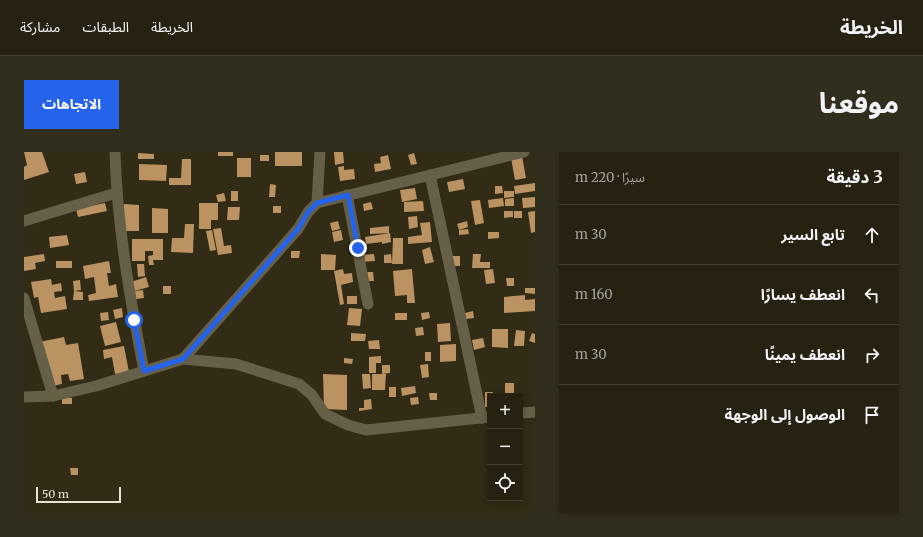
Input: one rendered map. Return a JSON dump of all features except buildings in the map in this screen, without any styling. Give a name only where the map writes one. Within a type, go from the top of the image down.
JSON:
[{"type":"street","points":[[115,152],[116,193],[123,253],[144,371]]},
{"type":"street","points":[[317,203],[320,152]]},
{"type":"street","points":[[183,359],[298,229],[308,212],[317,203],[524,152]]},
{"type":"street","points":[[24,397],[53,396],[96,386],[183,359],[236,364],[299,384],[312,396],[326,414],[348,425],[366,430],[486,417],[430,175]]},
{"type":"street","points":[[24,220],[116,193]]},
{"type":"street","points":[[348,195],[368,304]]},
{"type":"street","points":[[24,298],[53,396]]},
{"type":"street","points":[[523,413],[535,412]]},
{"type":"route","points":[[134,320],[144,371],[183,359],[298,229],[308,212],[317,203],[348,195],[358,248]]}]
